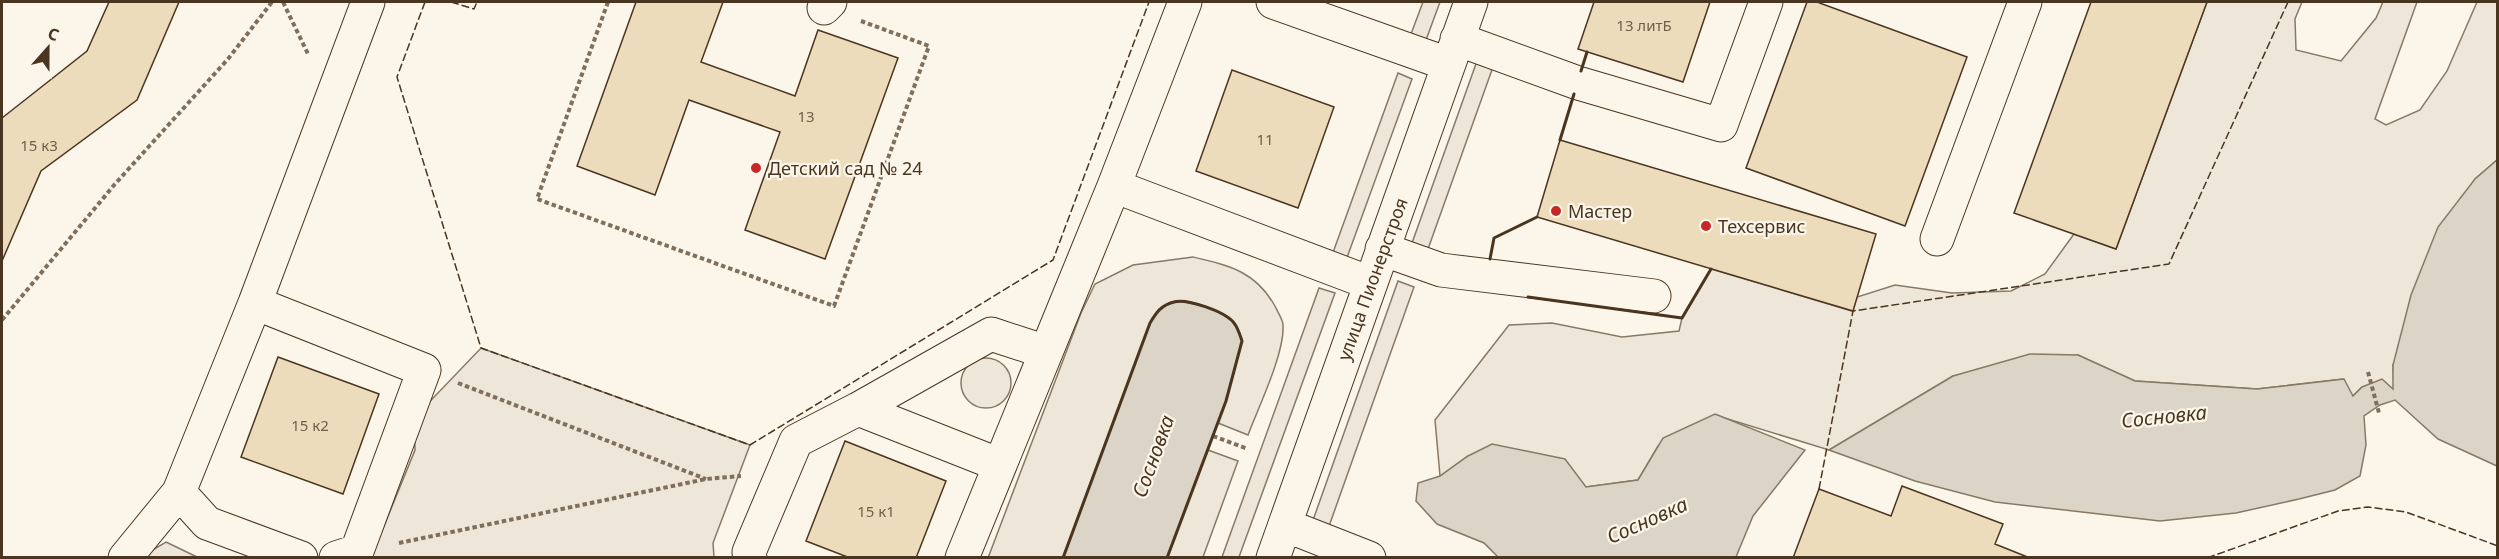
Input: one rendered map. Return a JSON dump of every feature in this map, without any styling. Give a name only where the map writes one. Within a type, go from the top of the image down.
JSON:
[{"type":"street","points":[[125,558],[179,492],[255,303],[368,2]]},
{"type":"street","points":[[962,558],[1114,186],[1185,2]]},
{"type":"street","points":[[1273,2],[1453,52],[1578,83],[1721,125],[1766,2]]},
{"type":"street","name":"улица Пионерстроя","points":[[1273,558],[1471,2]]},
{"type":"street","points":[[1937,239],[2025,2]]},
{"type":"street","points":[[1114,186],[1370,283]]},
{"type":"street","points":[[1382,249],[1441,270],[1654,296]]},
{"type":"street","points":[[255,303],[424,370],[346,554]]},
{"type":"street","points":[[750,558],[749,552],[796,441],[991,334],[1046,352]]},
{"type":"street","points":[[858,409],[1000,465]]},
{"type":"street","points":[[179,492],[207,523],[301,558]]},
{"type":"street","points":[[1285,525],[1369,558]]},
{"type":"path","points":[[2,320],[115,184],[228,59],[272,2]]},
{"type":"path","points":[[283,2],[330,100]]},
{"type":"path","points":[[608,2],[537,199],[834,306],[929,46],[827,5]]},
{"type":"path","points":[[424,370],[706,479]]},
{"type":"path","points":[[2368,372],[2379,412]]},
{"type":"path","points":[[1213,436],[1248,449]]},
{"type":"path","points":[[346,554],[706,479],[739,477],[748,471]]},
{"type":"shaded area","points":[[1423,2],[1440,2],[1426,40],[1411,34]]},
{"type":"shaded area","points":[[2207,2],[2302,2],[2295,19],[2296,50],[2341,61],[2376,18],[2383,2],[2417,2],[2375,119],[2386,125],[2420,110],[2447,71],[2477,2],[2497,2],[2497,160],[2475,179],[2393,365],[2394,390],[2362,387],[2352,397],[2343,379],[2257,389],[2135,381],[2078,355],[1953,376],[1829,450],[1715,415],[1658,446],[1638,480],[1586,487],[1468,456],[1440,476],[1435,420],[1509,325],[1552,323],[1622,337],[1679,331],[1682,318],[1711,269],[1852,311],[1857,297],[1895,285],[1952,293],[2011,291],[2045,274],[2074,234],[2116,249]]},
{"type":"shaded area","points":[[1477,61],[1493,67],[1428,249],[1412,243]]},
{"type":"shaded area","points":[[1398,73],[1412,79],[1345,263],[1331,258]]},
{"type":"shaded area","points":[[1193,257],[1231,268],[1251,278],[1269,296],[1282,321],[1280,350],[1248,435],[1218,423],[1226,401],[1222,314],[1191,303],[1173,303],[1165,306],[1150,323],[1063,557],[988,558],[1081,313],[1095,284],[1133,265]]},
{"type":"shaded area","points":[[1398,281],[1414,287],[1328,529],[1312,523]]},
{"type":"shaded area","points":[[1319,288],[1335,293],[1239,557],[1222,557]]},
{"type":"shaded area","points":[[481,348],[750,445],[713,543],[714,557],[371,558],[415,450],[414,418]]},
{"type":"shaded area","points":[[981,358],[991,358],[1004,365],[1011,378],[1011,388],[1004,401],[991,408],[981,408],[972,404],[965,397],[961,388],[961,378],[965,369],[972,362]]},
{"type":"shaded area","points":[[1208,450],[1238,461],[1203,557],[1167,558]]},
{"type":"shaded area","points":[[166,542],[197,557],[139,558]]},
{"type":"water","name":"Сосновка","points":[[2497,160],[2497,466],[2438,439],[2395,400],[2380,405],[2364,416],[2366,445],[2360,476],[2335,490],[2236,513],[2160,521],[1995,502],[1915,481],[1829,450],[1953,376],[2030,354],[2078,355],[2135,381],[2257,389],[2344,379],[2353,396],[2362,387],[2382,379],[2393,389],[2393,365],[2411,295],[2438,227],[2475,179]]},
{"type":"water","name":"Сосновка","points":[[1175,301],[1198,305],[1222,314],[1235,325],[1242,341],[1226,401],[1167,557],[1063,557],[1150,323],[1159,309]]},
{"type":"water","name":"Сосновка","points":[[1715,414],[1805,450],[1753,516],[1736,557],[1498,557],[1484,543],[1437,524],[1416,501],[1418,483],[1440,476],[1468,456],[1492,444],[1565,459],[1586,487],[1638,480],[1663,438]]},
{"type":"building","points":[[109,2],[179,2],[137,100],[41,171],[2,261],[2,118],[87,51]]},
{"type":"building","points":[[636,2],[723,2],[701,62],[795,96],[818,30],[898,58],[825,259],[745,230],[780,132],[689,100],[655,195],[577,166]]},
{"type":"building","points":[[1594,2],[1710,2],[1683,82],[1578,49]]},
{"type":"building","points":[[1807,2],[1817,2],[1967,57],[1905,226],[1746,168]]},
{"type":"building","points":[[2091,2],[2207,2],[2116,249],[2014,213]]},
{"type":"building","points":[[1232,70],[1334,107],[1298,208],[1196,171]]},
{"type":"building","name":"Техсервис","points":[[1560,140],[1876,234],[1853,311],[1537,217]]},
{"type":"building","points":[[278,357],[379,394],[343,494],[241,457]]},
{"type":"building","points":[[845,441],[946,481],[916,558],[850,558],[806,541]]},
{"type":"building","points":[[1902,486],[2003,524],[1995,544],[2030,558],[1793,558],[1819,489],[1891,516]]},
{"type":"fence","points":[[425,2],[397,77],[481,348],[750,445],[1053,260],[1149,2],[1147,2]]},
{"type":"fence","points":[[451,2],[474,9],[477,2]]},
{"type":"fence","points":[[1819,489],[1853,311],[2169,264],[2288,2]]},
{"type":"fence","points":[[2207,558],[2338,511],[2368,507],[2406,512],[2498,546]]},
{"type":"wall","points":[[1581,71],[1587,52]]},
{"type":"wall","points":[[1560,140],[1574,94]]},
{"type":"wall","points":[[1490,259],[1494,238],[1537,217]]},
{"type":"wall","points":[[1528,297],[1682,318],[1711,269]]},
{"type":"wall","points":[[1063,558],[1150,323],[1162,307],[1180,301],[1215,310],[1230,319],[1242,341],[1226,401],[1167,558]]},
{"type":"place","name":"Детский сад № 24","points":[[756,168]]},
{"type":"place","name":"Мастер","points":[[1556,211]]},
{"type":"place","name":"Техсервис","points":[[1706,226]]}]
